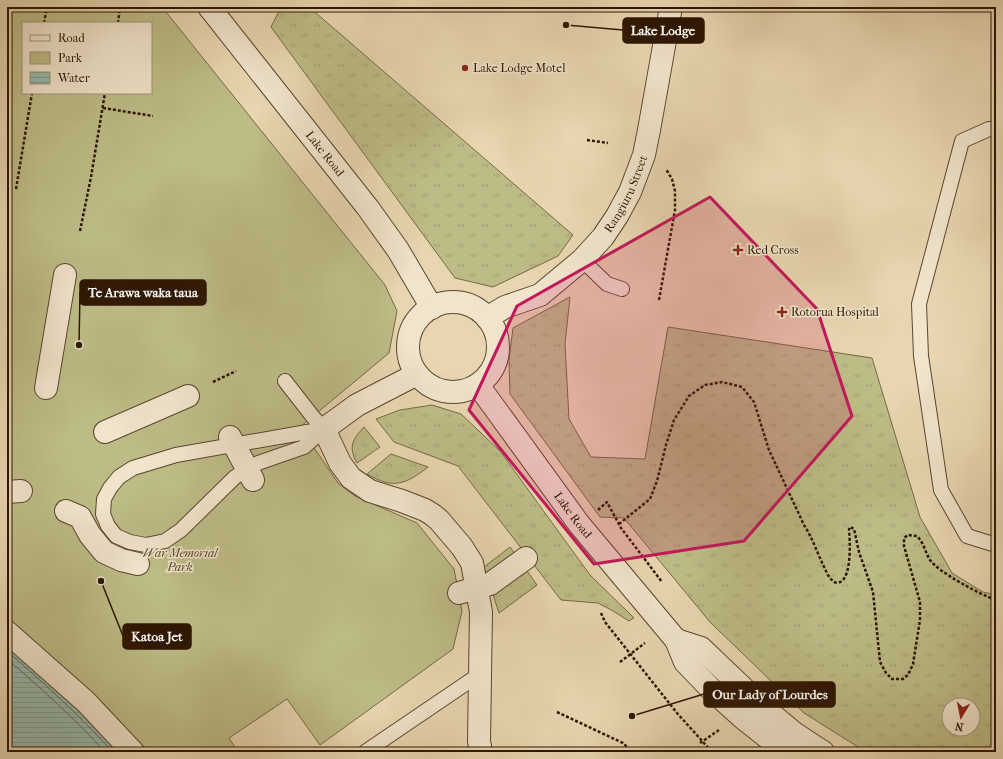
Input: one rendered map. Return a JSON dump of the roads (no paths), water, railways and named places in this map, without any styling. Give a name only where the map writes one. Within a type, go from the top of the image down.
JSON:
[{"type":"street","name":"Lake Road","points":[[209,7],[368,208],[398,250],[432,308]]},
{"type":"street","name":"Rangiuru Street","points":[[487,318],[505,308],[540,295],[582,260],[602,237],[617,216],[630,192],[644,156],[671,7]]},
{"type":"street","points":[[46,388],[65,276]]},
{"type":"street","points":[[446,303],[461,303],[475,308],[487,318],[494,328],[498,340],[498,353],[488,376],[478,385],[466,390],[452,392],[439,390],[426,384],[417,374],[410,360],[408,345],[412,330],[420,317],[432,308],[446,303]]},
{"type":"street","points":[[417,374],[356,405],[324,429],[340,463],[351,478],[370,491],[425,510],[439,520],[468,555],[472,563],[468,591],[481,612],[479,741],[481,752]]},
{"type":"street","name":"Lake Road","points":[[478,385],[580,524],[676,640],[685,662],[743,718],[786,752]]},
{"type":"street","points":[[105,432],[188,396]]},
{"type":"street","points":[[232,440],[250,474]]},
{"type":"street","points":[[66,511],[80,517],[90,535],[104,552],[121,560],[138,564]]},
{"type":"street","points":[[468,591],[490,584],[526,558]]},
{"type":"street","points":[[7,632],[86,702],[133,752]]},
{"type":"street","points":[[676,640],[701,648],[764,708],[794,733],[824,752]]},
{"type":"lane","points":[[996,129],[989,129],[962,141],[919,304],[921,356],[941,490],[967,536],[996,545]]},
{"type":"lane","points":[[582,260],[607,284],[622,289]]},
{"type":"lane","points":[[285,381],[312,417],[324,429]]},
{"type":"lane","points":[[324,429],[304,447],[258,463],[250,474],[235,477],[181,530],[165,541],[146,545],[130,542],[116,536],[108,526],[103,514],[104,499],[110,488],[119,477],[133,468],[232,440],[324,429]]},
{"type":"lane","points":[[365,752],[480,674]]},
{"type":"water","points":[[7,640],[126,752],[7,752]]},
{"type":"place","name":"Lake Lodge","points":[[566,25]]},
{"type":"place","name":"Lake Lodge Motel","points":[[465,68]]},
{"type":"place","name":"Red Cross","points":[[738,250]]},
{"type":"place","name":"Rotorua Hospital","points":[[782,312]]},
{"type":"place","name":"Te Arawa waka taua","points":[[79,345]]},
{"type":"place","name":"Katoa Jet","points":[[101,581]]},
{"type":"place","name":"Our Lady of Lourdes","points":[[632,716]]},
{"type":"park label","name":"War Memorial Park","points":[[180,560]]}]
